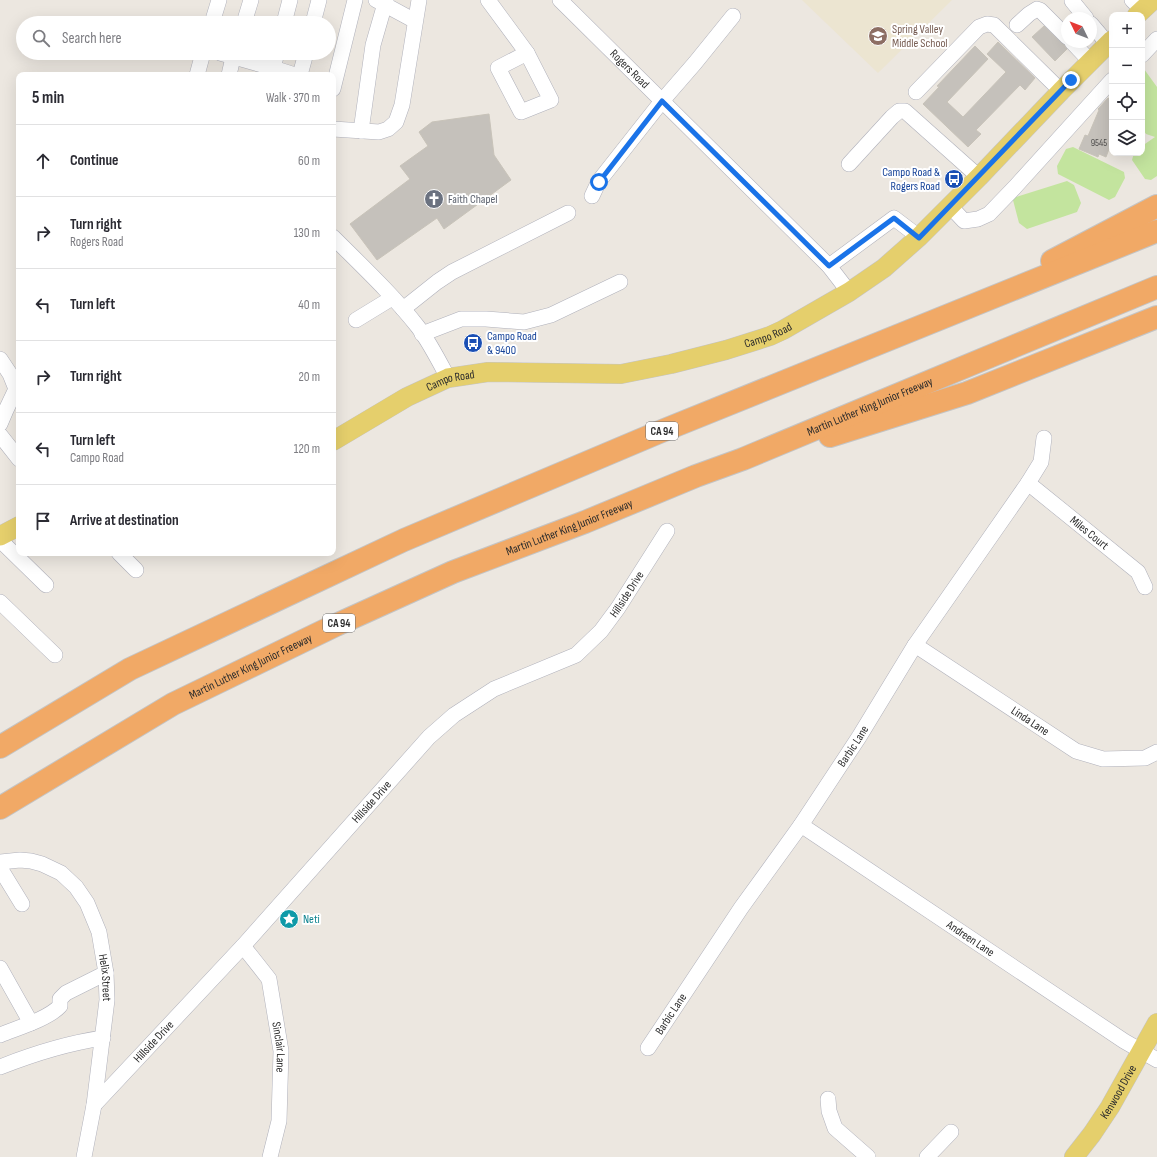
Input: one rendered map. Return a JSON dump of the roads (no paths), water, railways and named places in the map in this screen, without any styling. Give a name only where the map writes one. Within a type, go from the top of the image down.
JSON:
[{"type":"highway","points":[[962,311],[1012,281],[1157,206]]},
{"type":"highway","name":"CA 94","points":[[0,747],[130,668],[404,540],[664,430],[1157,231]]},
{"type":"highway","name":"Martin Luther King Junior Freeway","points":[[0,808],[173,704],[336,625],[453,572],[585,522],[696,476],[743,459],[1157,287]]},
{"type":"highway","points":[[696,476],[775,454],[967,393],[1157,317]]},
{"type":"main road","name":"Campo Road","points":[[336,439],[407,397],[448,378],[488,372],[621,374],[726,350],[770,336],[783,330],[849,292],[884,268],[919,238],[1109,43]]},
{"type":"main road","points":[[0,536],[16,528]]},
{"type":"main road","name":"Kenwood Drive","points":[[1074,1157],[1092,1134],[1126,1080],[1149,1056],[1157,1023]]},
{"type":"street","points":[[214,16],[219,0]]},
{"type":"street","points":[[246,16],[251,0]]},
{"type":"street","points":[[286,16],[290,0]]},
{"type":"street","points":[[315,16],[319,0]]},
{"type":"street","points":[[336,77],[355,0]]},
{"type":"street","points":[[336,129],[379,132],[388,129],[396,122],[402,105],[419,0]]},
{"type":"street","points":[[488,0],[527,53]]},
{"type":"street","points":[[1072,1],[1081,12]]},
{"type":"street","points":[[361,131],[372,45],[382,2],[415,21]]},
{"type":"street","name":"Rogers Road","points":[[566,2],[662,101],[829,266],[849,292]]},
{"type":"street","points":[[1017,26],[1029,14],[1037,9],[1040,10],[1061,31]]},
{"type":"street","points":[[592,196],[599,182],[662,101],[733,16]]},
{"type":"street","points":[[916,92],[979,26],[987,24],[994,25],[1061,91]]},
{"type":"street","points":[[1097,30],[1109,41]]},
{"type":"street","points":[[1145,53],[1157,39]]},
{"type":"street","points":[[1078,48],[1090,61]]},
{"type":"street","points":[[198,72],[201,60]]},
{"type":"street","points":[[229,60],[229,72]]},
{"type":"street","points":[[244,60],[272,71],[275,60]]},
{"type":"street","points":[[301,72],[304,60]]},
{"type":"street","points":[[950,206],[964,221],[978,219],[989,214],[1109,83]]},
{"type":"street","points":[[849,164],[892,117],[900,111],[904,111],[979,177]]},
{"type":"street","points":[[403,309],[452,272],[568,213]]},
{"type":"street","points":[[829,266],[894,218],[919,238]]},
{"type":"street","points":[[336,240],[403,309],[422,334],[448,378]]},
{"type":"street","points":[[422,334],[461,319],[524,322],[551,315],[620,282]]},
{"type":"street","points":[[356,320],[392,298]]},
{"type":"street","points":[[0,359],[10,374],[16,389],[0,424]]},
{"type":"street","points":[[0,435],[16,455]]},
{"type":"street","name":"Barbic Lane","points":[[648,1048],[741,908],[801,826],[915,645],[1028,483],[1041,462],[1044,438]]},
{"type":"street","name":"Miles Court","points":[[1028,483],[1138,572],[1145,587]]},
{"type":"street","name":"Hillside Drive","points":[[94,1106],[243,946],[429,737],[454,715],[494,689],[576,655],[596,636],[618,608],[668,531]]},
{"type":"street","points":[[0,540],[16,556]]},
{"type":"street","points":[[16,556],[46,585]]},
{"type":"street","points":[[122,556],[136,570]]},
{"type":"street","points":[[0,602],[55,655]]},
{"type":"street","name":"Linda Lane","points":[[915,645],[1076,751],[1103,759],[1145,758],[1157,752]]},
{"type":"street","name":"Andreen Lane","points":[[801,826],[1124,1041],[1149,1056]]},
{"type":"street","name":"Helix Street","points":[[0,862],[20,860],[42,864],[61,873],[76,887],[87,904],[99,932],[106,973],[107,1000],[94,1106],[84,1157]]},
{"type":"street","points":[[0,866],[22,904]]},
{"type":"street","name":"Sinclair Lane","points":[[243,946],[269,979],[281,1051],[279,1121],[270,1157]]},
{"type":"street","points":[[0,968],[30,1023]]},
{"type":"street","points":[[0,1036],[55,1010],[60,1006],[60,999],[66,993],[106,973]]},
{"type":"street","points":[[0,1068],[28,1056],[80,1041],[103,1038]]},
{"type":"street","points":[[828,1099],[829,1111],[835,1128],[868,1157]]},
{"type":"street","points":[[927,1157],[951,1132]]},
{"type":"place","name":"Spring Valley Middle School","points":[[878,36]]},
{"type":"place","name":"Campo Road & Rogers Road","points":[[954,179]]},
{"type":"place","name":"Faith Chapel","points":[[434,199]]},
{"type":"place","name":"Campo Road & 9400","points":[[473,343]]},
{"type":"place","name":"Neti","points":[[289,919]]}]
